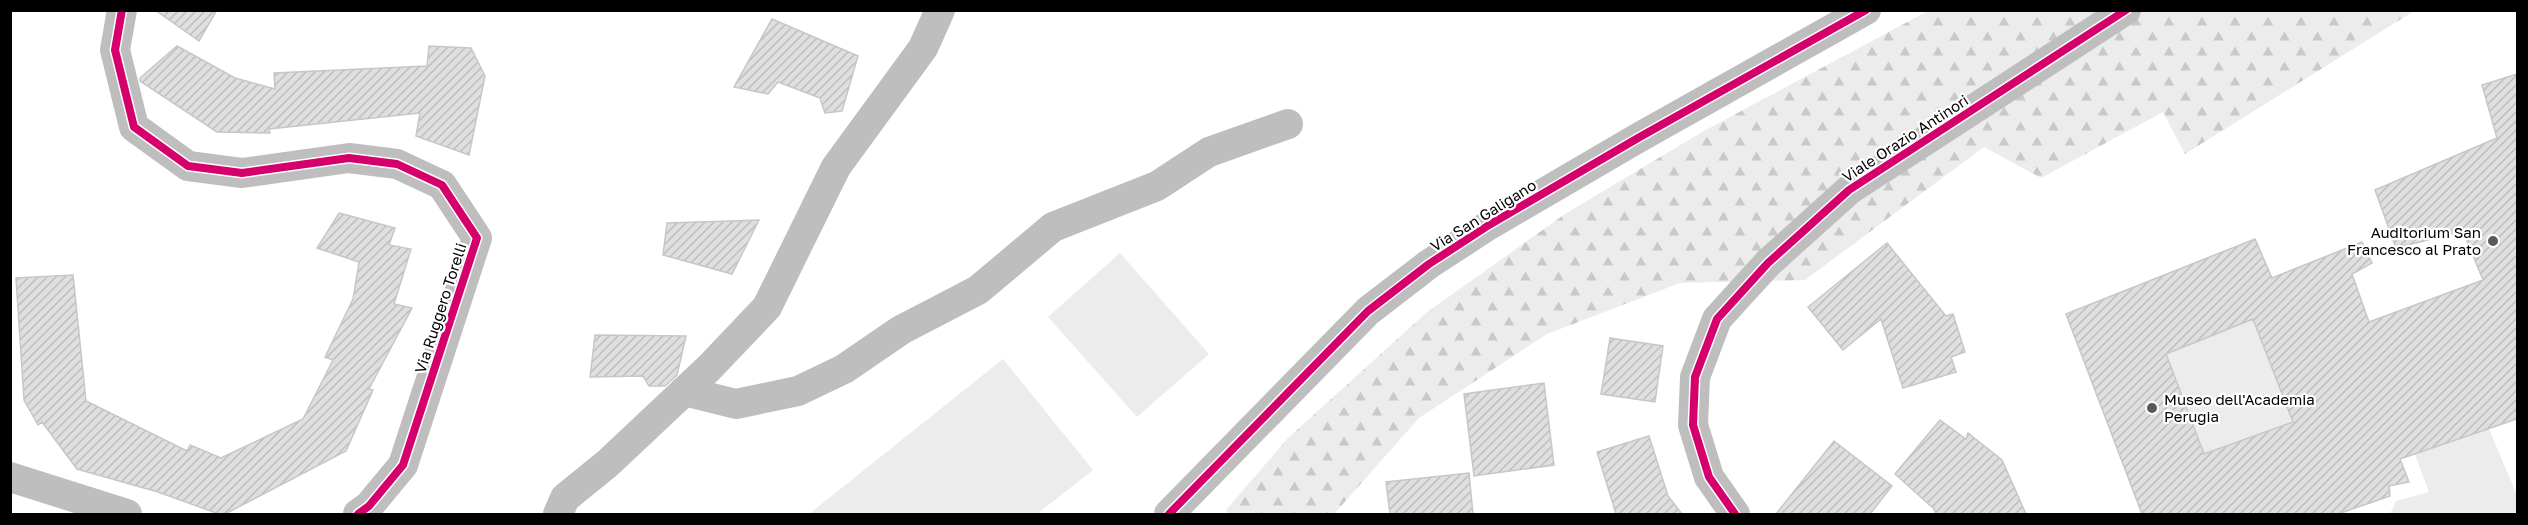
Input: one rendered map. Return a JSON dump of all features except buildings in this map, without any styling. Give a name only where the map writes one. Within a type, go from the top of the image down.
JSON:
[{"type":"street","name":"Via Ruggero Torelli","points":[[122,10],[115,50],[134,127],[188,166],[242,174],[349,158],[397,164],[442,185],[477,238],[403,465],[369,506],[358,514]]},
{"type":"street","points":[[558,514],[566,498],[608,463],[684,392],[767,307],[836,167],[923,48],[940,10]]},
{"type":"street","name":"Via San Galigano","points":[[1169,514],[1368,311],[1429,264],[1489,225],[1638,138],[1866,10]]},
{"type":"street","name":"Viale Orazio Antinori","points":[[1735,514],[1709,477],[1693,425],[1695,378],[1718,319],[1768,263],[1848,190],[2126,10]]},
{"type":"street","points":[[684,392],[736,404],[798,391],[844,369],[901,330],[978,290],[1053,227],[1157,186],[1209,152],[1288,124]]},
{"type":"street","points":[[10,477],[126,514]]},
{"type":"green space","points":[[1928,11],[2414,11],[2185,154],[2163,112],[2041,178],[1984,147],[1805,280],[1680,283],[1547,334],[1419,418],[1334,514],[1230,514],[1226,510],[1287,439],[1426,313],[1565,214],[1702,132]]},
{"type":"green space","points":[[1120,253],[1209,354],[1137,417],[1048,317]]},
{"type":"green space","points":[[2253,319],[2293,422],[2204,454],[2166,354]]},
{"type":"green space","points":[[1003,359],[1093,470],[1037,514],[809,514]]},
{"type":"green space","points":[[2489,429],[2517,495],[2517,514],[2390,514],[2396,501],[2429,492],[2415,454]]},
{"type":"cycle path","points":[[122,10],[115,50],[134,127],[188,166],[242,173],[349,158],[397,164],[442,185],[477,238],[403,465],[369,506],[358,514]]},
{"type":"cycle path","points":[[1169,514],[1368,311],[1429,264],[1489,225],[1638,138],[1866,10]]},
{"type":"cycle path","points":[[1735,514],[1709,477],[1693,425],[1695,377],[1717,319],[1768,263],[1849,190],[2126,10]]},
{"type":"place","name":"Auditorium San Francesco al Prato","points":[[2493,241]]},
{"type":"place","name":"Museo dell'Academia Perugia","points":[[2152,408]]}]
